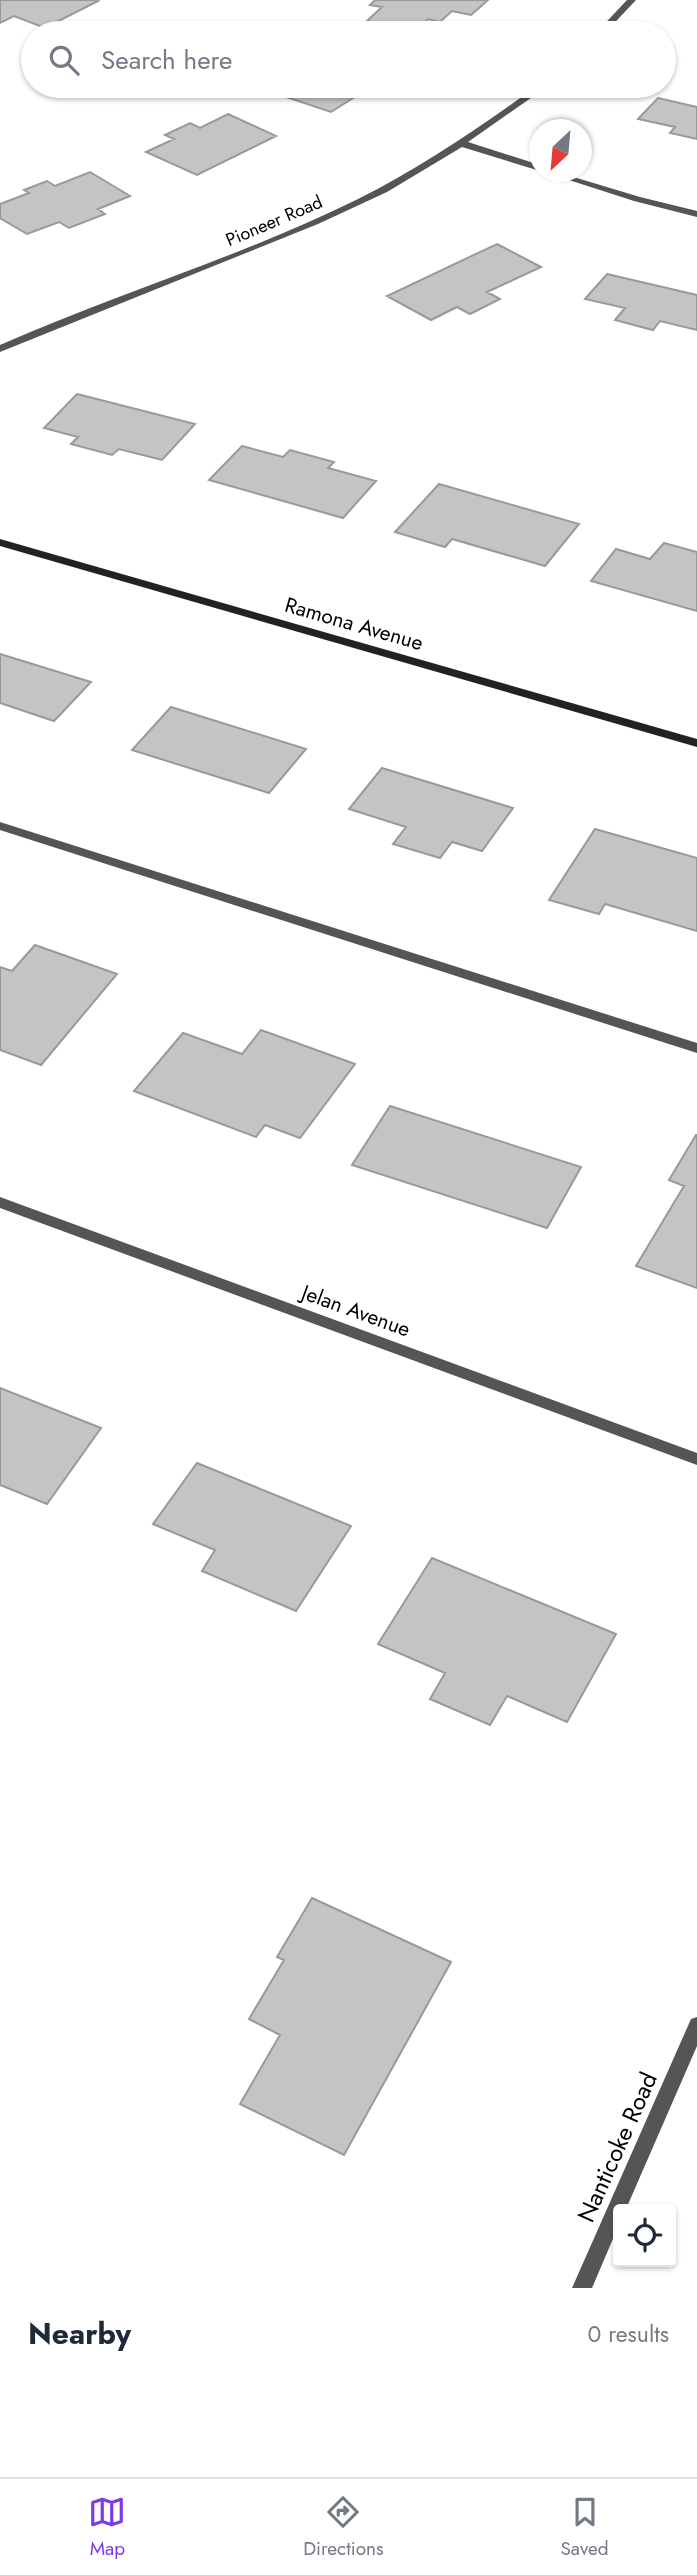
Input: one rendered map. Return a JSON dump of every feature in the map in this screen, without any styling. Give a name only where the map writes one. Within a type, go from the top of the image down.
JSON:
[{"type":"street","points":[[612,21],[632,0]]},
{"type":"street","name":"Pioneer Road","points":[[0,349],[54,324],[251,249],[337,211],[463,144],[526,98]]},
{"type":"street","points":[[463,144],[529,165]]},
{"type":"street","points":[[580,182],[636,200],[697,214]]},
{"type":"street","name":"Ramona Avenue","points":[[0,542],[697,743]]},
{"type":"street","points":[[0,827],[697,1048]]},
{"type":"street","name":"Jelan Avenue","points":[[0,1202],[697,1459]]},
{"type":"street","name":"Nanticoke Road","points":[[582,2288],[697,2025]]},
{"type":"building","points":[[0,0],[98,1],[59,21],[27,21],[14,16],[0,23]]},
{"type":"building","points":[[375,0],[488,0],[471,15],[452,11],[441,21],[367,21],[382,7],[370,5]]},
{"type":"building","points":[[289,98],[353,98],[331,112]]},
{"type":"building","points":[[658,98],[697,107],[697,139],[670,133],[675,127],[638,119]]},
{"type":"building","points":[[228,114],[276,136],[197,175],[146,152],[174,139],[165,135],[190,123],[200,128]]},
{"type":"building","points":[[90,172],[130,196],[98,209],[105,214],[69,228],[59,222],[27,234],[0,218],[0,204],[29,193],[24,190],[47,181],[55,186]]},
{"type":"building","points":[[497,244],[541,267],[487,292],[500,299],[470,314],[457,307],[431,320],[387,296]]},
{"type":"building","points":[[607,274],[697,295],[697,330],[660,321],[653,330],[615,320],[625,308],[585,299]]},
{"type":"building","points":[[77,394],[195,424],[162,460],[119,449],[112,455],[71,444],[78,437],[44,428]]},
{"type":"building","points":[[242,446],[283,457],[290,450],[334,462],[328,468],[376,481],[343,518],[209,480]]},
{"type":"building","points":[[439,484],[579,524],[545,566],[452,539],[445,547],[395,532]]},
{"type":"building","points":[[664,543],[697,552],[697,611],[591,581],[616,549],[650,559]]},
{"type":"building","points":[[0,654],[91,682],[54,721],[0,703]]},
{"type":"building","points":[[171,707],[306,749],[269,793],[132,750]]},
{"type":"building","points":[[382,768],[513,808],[482,851],[452,842],[440,858],[393,844],[406,827],[349,809]]},
{"type":"building","points":[[595,829],[697,858],[697,931],[605,904],[599,914],[549,900]]},
{"type":"building","points":[[35,945],[117,974],[41,1065],[0,1050],[0,967],[12,971]]},
{"type":"building","points":[[261,1030],[355,1064],[300,1138],[265,1125],[256,1137],[134,1091],[183,1033],[242,1054]]},
{"type":"building","points":[[390,1106],[581,1167],[547,1228],[352,1165]]},
{"type":"building","points":[[696,1135],[697,1288],[636,1266],[684,1186],[669,1180]]},
{"type":"building","points":[[0,1388],[101,1428],[47,1504],[0,1485]]},
{"type":"building","points":[[197,1463],[351,1526],[296,1611],[202,1571],[215,1550],[153,1524]]},
{"type":"building","points":[[432,1558],[616,1634],[567,1722],[507,1696],[490,1725],[430,1699],[445,1673],[378,1644]]},
{"type":"building","points":[[312,1898],[451,1962],[344,2155],[240,2104],[280,2035],[249,2019],[284,1960],[277,1957]]}]
